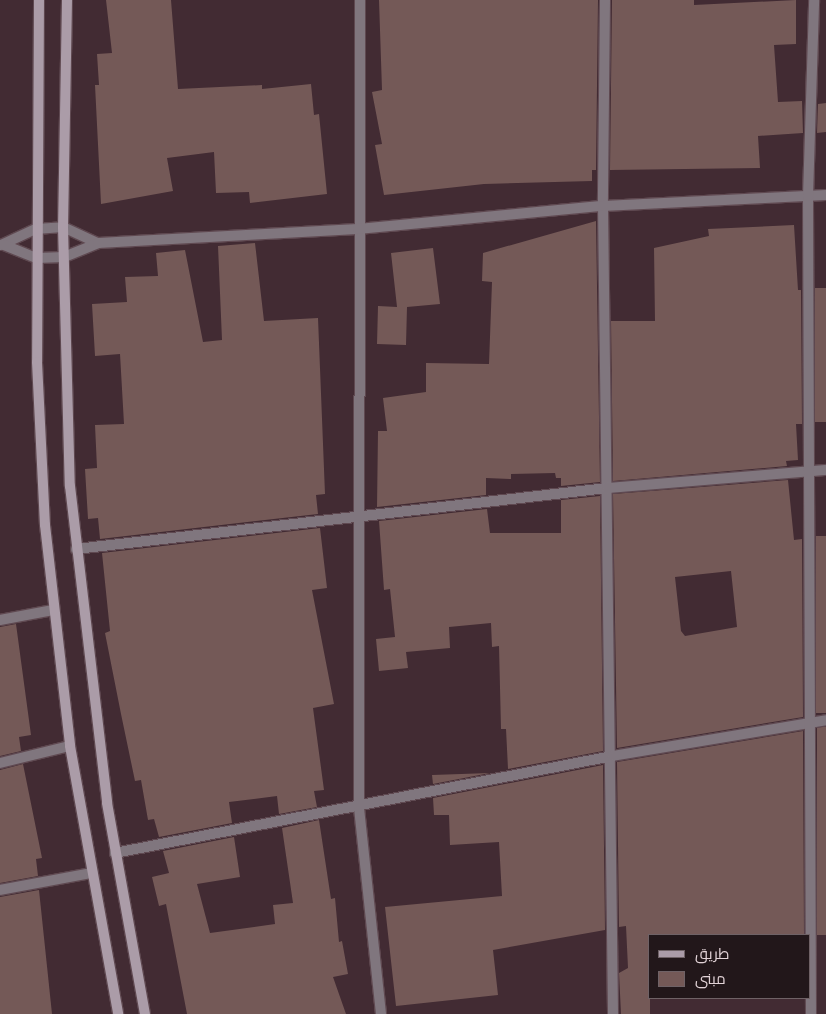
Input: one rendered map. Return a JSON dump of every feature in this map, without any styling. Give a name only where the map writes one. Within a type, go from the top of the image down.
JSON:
[{"type":"street","points":[[40,0],[36,229],[37,372],[53,610],[70,746],[118,1014]]},
{"type":"street","points":[[68,0],[63,227],[66,403],[76,549],[116,853],[145,1014]]},
{"type":"street","points":[[360,0],[357,516],[359,808],[381,1014]]},
{"type":"street","points":[[605,0],[603,206],[612,756],[613,1014]]},
{"type":"street","points":[[810,934],[808,196],[814,0]]},
{"type":"street","points":[[2,245],[36,258],[64,257],[98,243],[358,228],[603,206],[826,195]]},
{"type":"street","points":[[2,245],[36,229],[63,227],[98,243]]},
{"type":"street","points":[[76,549],[607,488],[826,470]]},
{"type":"street","points":[[0,620],[53,610]]},
{"type":"street","points":[[116,853],[359,808],[612,756],[826,720]]},
{"type":"street","points":[[0,763],[70,746]]},
{"type":"street","points":[[0,890],[92,874]]},
{"type":"street","points":[[811,999],[811,1014]]},
{"type":"building","points":[[106,0],[171,0],[178,89],[262,85],[262,89],[311,84],[314,115],[319,114],[327,194],[250,203],[249,192],[216,193],[214,152],[167,158],[173,191],[101,204],[95,85],[99,85],[97,54],[112,53]]},
{"type":"building","points":[[379,0],[598,0],[596,170],[592,170],[592,181],[484,184],[384,195],[375,145],[382,144],[372,92],[382,90]]},
{"type":"building","points":[[612,0],[694,0],[694,5],[796,0],[796,44],[774,45],[778,102],[802,101],[803,133],[758,136],[760,168],[610,170]]},
{"type":"building","points":[[826,103],[826,132],[817,133],[818,104]]},
{"type":"building","points":[[596,221],[600,482],[561,486],[561,478],[556,478],[555,473],[511,474],[511,479],[486,478],[486,495],[377,507],[378,431],[387,431],[383,398],[426,392],[426,363],[489,364],[492,282],[482,281],[483,253]]},
{"type":"building","points":[[794,225],[798,290],[801,290],[802,424],[796,424],[798,460],[786,461],[787,466],[613,481],[611,321],[655,321],[654,248],[709,236],[708,229]]},
{"type":"building","points":[[255,243],[264,321],[318,318],[325,494],[316,495],[318,514],[100,539],[98,518],[88,519],[85,469],[97,468],[95,425],[124,424],[120,354],[95,356],[92,304],[127,302],[125,277],[158,276],[156,253],[185,250],[203,342],[222,340],[218,246]]},
{"type":"building","points":[[433,248],[440,304],[407,307],[406,345],[377,344],[378,306],[397,307],[391,253]]},
{"type":"building","points":[[815,288],[826,288],[826,422],[815,422]]},
{"type":"building","points":[[788,480],[794,540],[802,539],[803,717],[617,748],[613,494]],"holes":[[[731,571],[737,627],[685,636],[681,631],[675,577]]]},
{"type":"building","points":[[600,496],[603,751],[508,769],[506,729],[501,729],[499,646],[492,647],[491,623],[449,627],[450,648],[406,652],[408,668],[379,671],[376,639],[395,637],[390,589],[384,590],[379,521],[487,509],[490,533],[561,533],[561,500]]},
{"type":"building","points":[[320,528],[327,588],[312,590],[334,704],[313,708],[324,790],[314,791],[317,807],[279,814],[277,796],[229,802],[232,823],[159,837],[154,819],[148,820],[141,780],[135,781],[121,714],[105,633],[110,631],[102,553]]},
{"type":"building","points":[[816,536],[826,536],[826,713],[816,713]]},
{"type":"building","points":[[16,624],[31,735],[19,737],[21,751],[0,756],[0,627]]},
{"type":"building","points":[[817,727],[826,727],[826,935],[817,935]]},
{"type":"building","points":[[803,731],[804,934],[648,934],[648,999],[650,999],[650,1014],[621,1014],[619,973],[628,968],[626,926],[619,927],[617,762]]},
{"type":"building","points":[[23,764],[42,858],[36,859],[38,876],[0,883],[0,770]]},
{"type":"building","points":[[603,765],[605,930],[493,950],[498,995],[396,1006],[385,907],[502,896],[499,842],[450,845],[449,815],[434,815],[433,798]]},
{"type":"building","points":[[490,773],[433,784],[432,775]]},
{"type":"building","points":[[319,820],[331,899],[335,898],[339,942],[342,941],[348,974],[333,977],[346,1014],[187,1014],[166,904],[159,906],[152,877],[169,873],[163,851],[234,837],[240,877],[197,884],[210,933],[275,924],[273,905],[293,903],[282,828]]},
{"type":"building","points":[[39,890],[52,1014],[0,1014],[0,897]]}]
